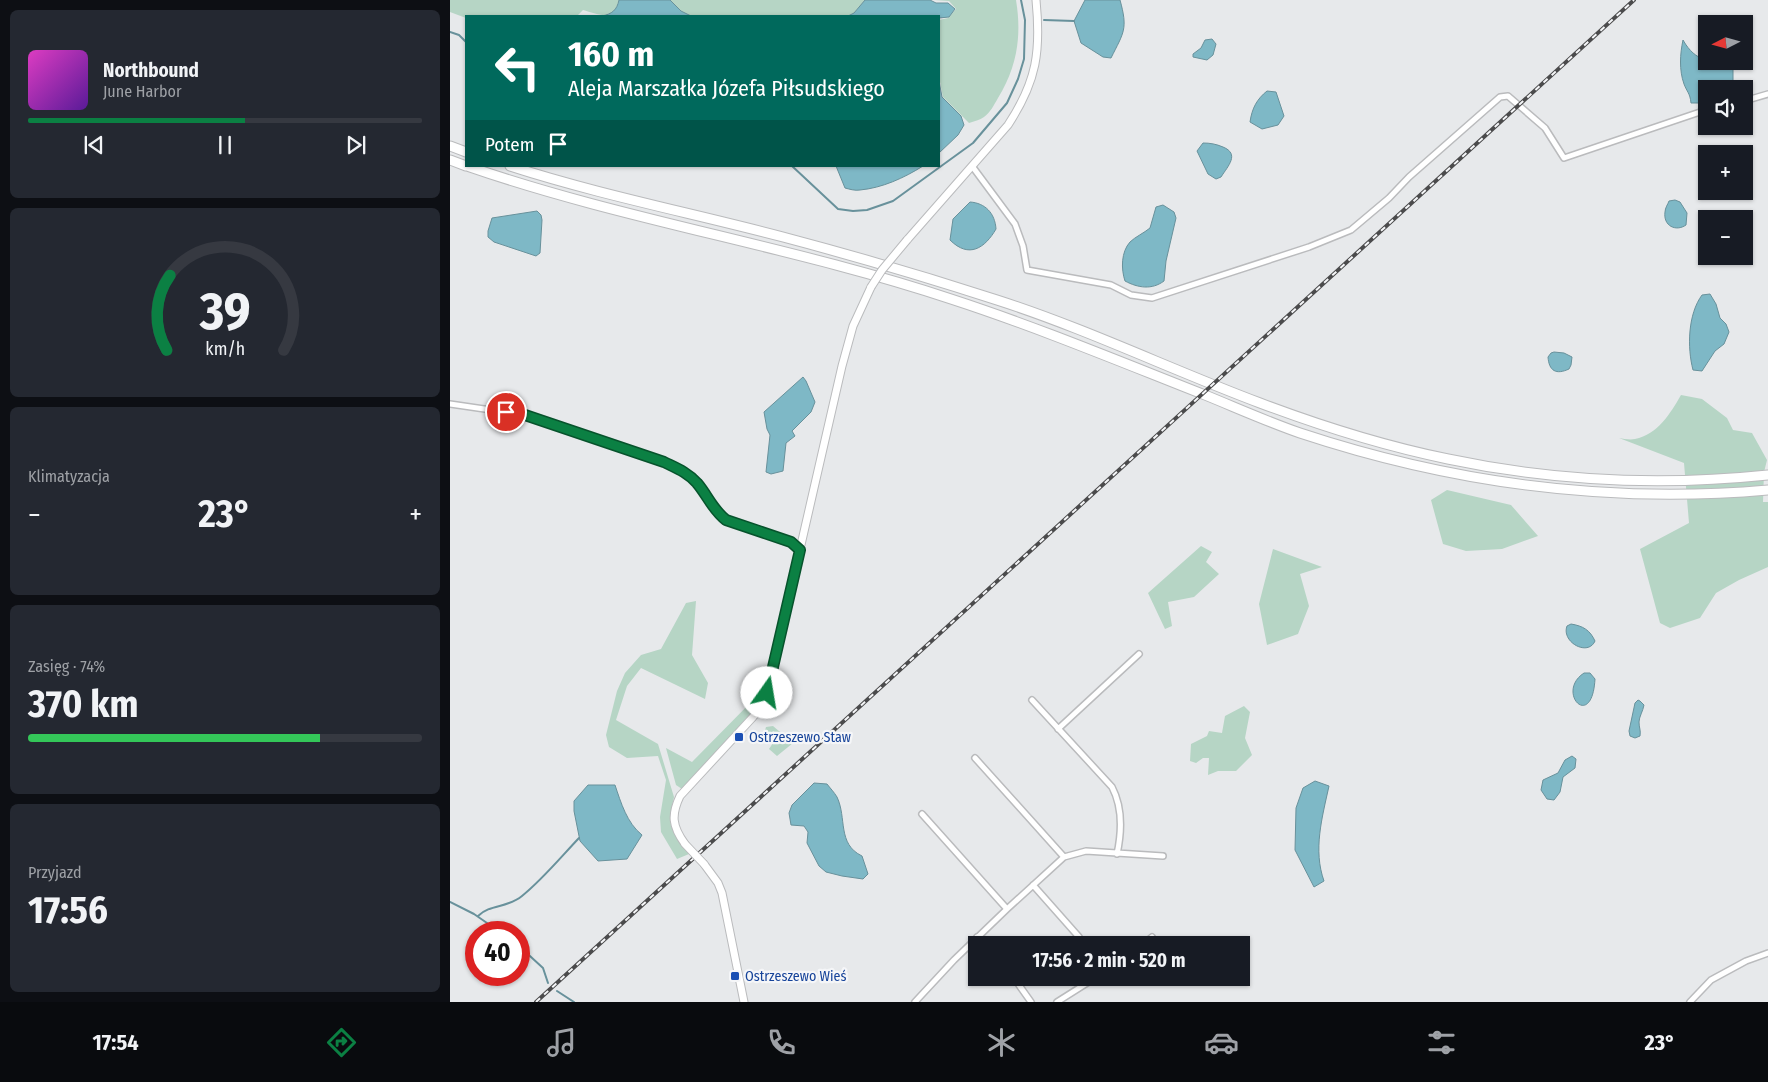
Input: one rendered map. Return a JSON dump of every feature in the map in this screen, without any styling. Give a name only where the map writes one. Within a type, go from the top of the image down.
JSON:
[{"type":"highway","points":[[450,146],[465,152]]},
{"type":"highway","points":[[450,160],[465,165]]},
{"type":"highway","points":[[470,167],[512,182],[579,201],[790,253],[904,284],[954,300],[1080,346],[1258,417],[1336,444],[1384,458],[1446,473],[1542,488],[1585,492],[1692,495],[1768,490]]},
{"type":"highway","points":[[513,167],[604,193],[782,237],[954,286],[1023,308],[1259,403],[1385,444],[1468,463],[1516,471],[1586,478],[1645,481],[1702,480],[1768,475]]},
{"type":"street","points":[[744,1002],[722,893],[718,883],[704,864],[685,844],[675,827],[674,808],[680,796],[762,706],[767,693],[853,326],[871,287],[882,270],[906,240],[1008,125],[1021,105],[1030,85],[1037,59],[1039,25],[1036,0]]},
{"type":"street","points":[[1753,98],[1768,94]]},
{"type":"street","points":[[972,166],[1015,224],[1023,246],[1027,270],[1111,285],[1131,295],[1152,298],[1309,247],[1351,230],[1500,97],[1508,96],[1545,128],[1564,158],[1698,113]]},
{"type":"street","points":[[450,404],[525,415],[664,462],[690,476],[718,513],[726,520],[791,542],[800,550]]},
{"type":"street","points":[[1058,729],[1139,654]]},
{"type":"street","points":[[1032,700],[1112,787],[1119,799],[1121,837],[1117,854]]},
{"type":"street","points":[[975,758],[1064,857]]},
{"type":"street","points":[[922,814],[1007,909]]},
{"type":"street","points":[[979,936],[1064,857],[1086,851],[1163,856]]},
{"type":"street","points":[[1033,885],[1079,936]]},
{"type":"street","points":[[915,1002],[968,947]]},
{"type":"street","points":[[1690,1002],[1711,980],[1746,961],[1768,953]]},
{"type":"street","points":[[1021,986],[1031,1002]]},
{"type":"street","points":[[1057,1002],[1082,986]]},
{"type":"green space","points":[[450,0],[619,0],[614,12],[605,15],[583,10],[578,15],[465,15],[465,18],[450,12]]},
{"type":"green space","points":[[670,0],[865,0],[854,13],[849,15],[689,15],[681,11]]},
{"type":"green space","points":[[934,0],[1016,0],[1018,39],[1010,75],[992,109],[981,119],[969,123],[943,97],[940,82],[940,20],[948,18],[956,9],[949,1]]},
{"type":"green space","points":[[1681,395],[1702,399],[1727,418],[1733,430],[1752,433],[1767,460],[1764,472],[1763,502],[1768,502],[1768,567],[1716,593],[1700,618],[1670,628],[1660,623],[1640,549],[1689,523],[1684,463],[1619,438],[1635,439],[1650,433],[1668,416]]},
{"type":"green space","points":[[1447,490],[1511,505],[1538,536],[1502,549],[1466,551],[1443,544],[1431,500]]},
{"type":"green space","points":[[1201,546],[1212,552],[1206,562],[1219,574],[1194,597],[1168,602],[1172,626],[1165,629],[1148,593]]},
{"type":"green space","points":[[1273,549],[1322,567],[1300,574],[1309,606],[1298,634],[1267,645],[1259,604]]},
{"type":"green space","points":[[696,601],[692,655],[708,683],[705,699],[641,668],[627,686],[616,720],[658,744],[674,797],[670,816],[671,826],[675,835],[689,854],[677,859],[661,832],[660,817],[666,780],[658,756],[627,758],[609,747],[606,735],[617,691],[625,673],[641,655],[661,649],[686,603]]},
{"type":"green space","points":[[757,696],[752,712],[682,789],[676,785],[666,748],[692,762]]},
{"type":"green space","points":[[1244,706],[1250,712],[1245,738],[1252,755],[1236,771],[1218,771],[1208,775],[1209,758],[1203,758],[1196,763],[1190,761],[1191,744],[1207,736],[1209,731],[1222,733],[1225,716]]},
{"type":"green space","points":[[773,726],[793,743],[777,756],[769,749],[773,743],[764,734],[766,727]]},
{"type":"water","points":[[619,0],[670,0],[681,11],[689,15],[606,15],[617,6]]},
{"type":"water","points":[[865,0],[930,0],[936,3],[948,3],[955,9],[949,17],[940,18],[940,15],[850,15]]},
{"type":"water","points":[[1085,0],[1120,0],[1124,24],[1119,42],[1111,58],[1103,57],[1081,43],[1074,21]]},
{"type":"water","points":[[1212,39],[1216,44],[1213,55],[1207,60],[1193,57],[1193,54],[1201,48],[1205,40]]},
{"type":"water","points":[[1683,40],[1698,57],[1698,70],[1733,70],[1733,80],[1698,80],[1698,103],[1691,103],[1681,73]]},
{"type":"water","points":[[940,86],[942,97],[961,116],[964,125],[958,135],[940,152]]},
{"type":"water","points":[[1267,91],[1276,92],[1284,116],[1278,125],[1262,129],[1250,122],[1256,104]]},
{"type":"water","points":[[1203,143],[1220,146],[1231,153],[1232,157],[1229,165],[1221,177],[1216,179],[1208,174],[1197,151]]},
{"type":"water","points":[[836,167],[921,167],[885,185],[856,190],[845,188]]},
{"type":"water","points":[[1675,200],[1680,202],[1687,213],[1686,225],[1678,228],[1668,224],[1665,217],[1665,209],[1669,201]]},
{"type":"water","points":[[970,202],[980,204],[988,210],[994,218],[996,229],[982,246],[970,250],[957,246],[950,240],[953,219]]},
{"type":"water","points":[[1163,205],[1174,212],[1176,218],[1166,261],[1164,281],[1150,287],[1125,281],[1123,261],[1127,246],[1134,238],[1150,228],[1156,207]]},
{"type":"water","points":[[537,211],[541,215],[542,220],[540,253],[536,256],[494,242],[488,237],[492,218]]},
{"type":"water","points":[[1710,294],[1716,304],[1720,318],[1726,324],[1729,332],[1724,344],[1715,351],[1702,371],[1693,370],[1690,351],[1691,321],[1702,295]]},
{"type":"water","points":[[1554,352],[1564,353],[1572,357],[1569,369],[1557,372],[1552,369],[1548,357]]},
{"type":"water","points":[[803,377],[815,402],[811,412],[792,431],[795,436],[786,443],[783,471],[771,474],[766,472],[770,435],[764,412]]},
{"type":"water","points":[[1571,624],[1583,627],[1588,631],[1595,641],[1592,646],[1581,648],[1571,642],[1566,632],[1567,626]]},
{"type":"water","points":[[1584,673],[1590,673],[1595,679],[1592,695],[1588,703],[1583,705],[1578,703],[1574,697],[1573,689],[1576,681]]},
{"type":"water","points":[[1638,700],[1644,705],[1639,720],[1640,736],[1635,738],[1630,736],[1629,731],[1635,703]]},
{"type":"water","points":[[1572,756],[1576,759],[1575,768],[1563,777],[1560,792],[1554,800],[1547,799],[1541,790],[1543,780],[1558,773],[1565,760]]},
{"type":"water","points":[[1315,781],[1329,786],[1321,822],[1319,846],[1319,858],[1324,881],[1314,887],[1295,850],[1296,808],[1303,788]]},
{"type":"water","points":[[814,783],[827,784],[837,797],[846,838],[854,851],[862,856],[868,874],[863,879],[826,872],[819,866],[807,843],[808,832],[804,826],[791,825],[789,813],[792,805]]},
{"type":"water","points":[[588,785],[615,785],[628,819],[642,835],[627,859],[598,861],[580,841],[574,801]]},
{"type":"waterway","points":[[940,167],[973,143],[1007,103],[1018,79],[1024,59],[1025,20],[1021,0]]},
{"type":"waterway","points":[[1044,20],[1074,21]]},
{"type":"waterway","points":[[450,32],[459,35],[465,41]]},
{"type":"waterway","points":[[793,167],[838,209],[853,211],[867,210],[893,201],[940,167]]},
{"type":"waterway","points":[[478,916],[483,912],[517,900],[544,876],[579,838]]},
{"type":"waterway","points":[[450,902],[484,921]]},
{"type":"waterway","points":[[530,956],[543,968],[548,983]]},
{"type":"waterway","points":[[557,991],[574,1002]]},
{"type":"railway","points":[[536,1002],[1634,0]]},
{"type":"place","name":"Ostrzeszewo Staw","points":[[739,737]]},
{"type":"place","name":"Ostrzeszewo Wieś","points":[[735,976]]},
{"type":"route","points":[[506,412],[525,415],[664,462],[690,476],[718,513],[726,520],[791,542],[800,550],[767,693]]}]
